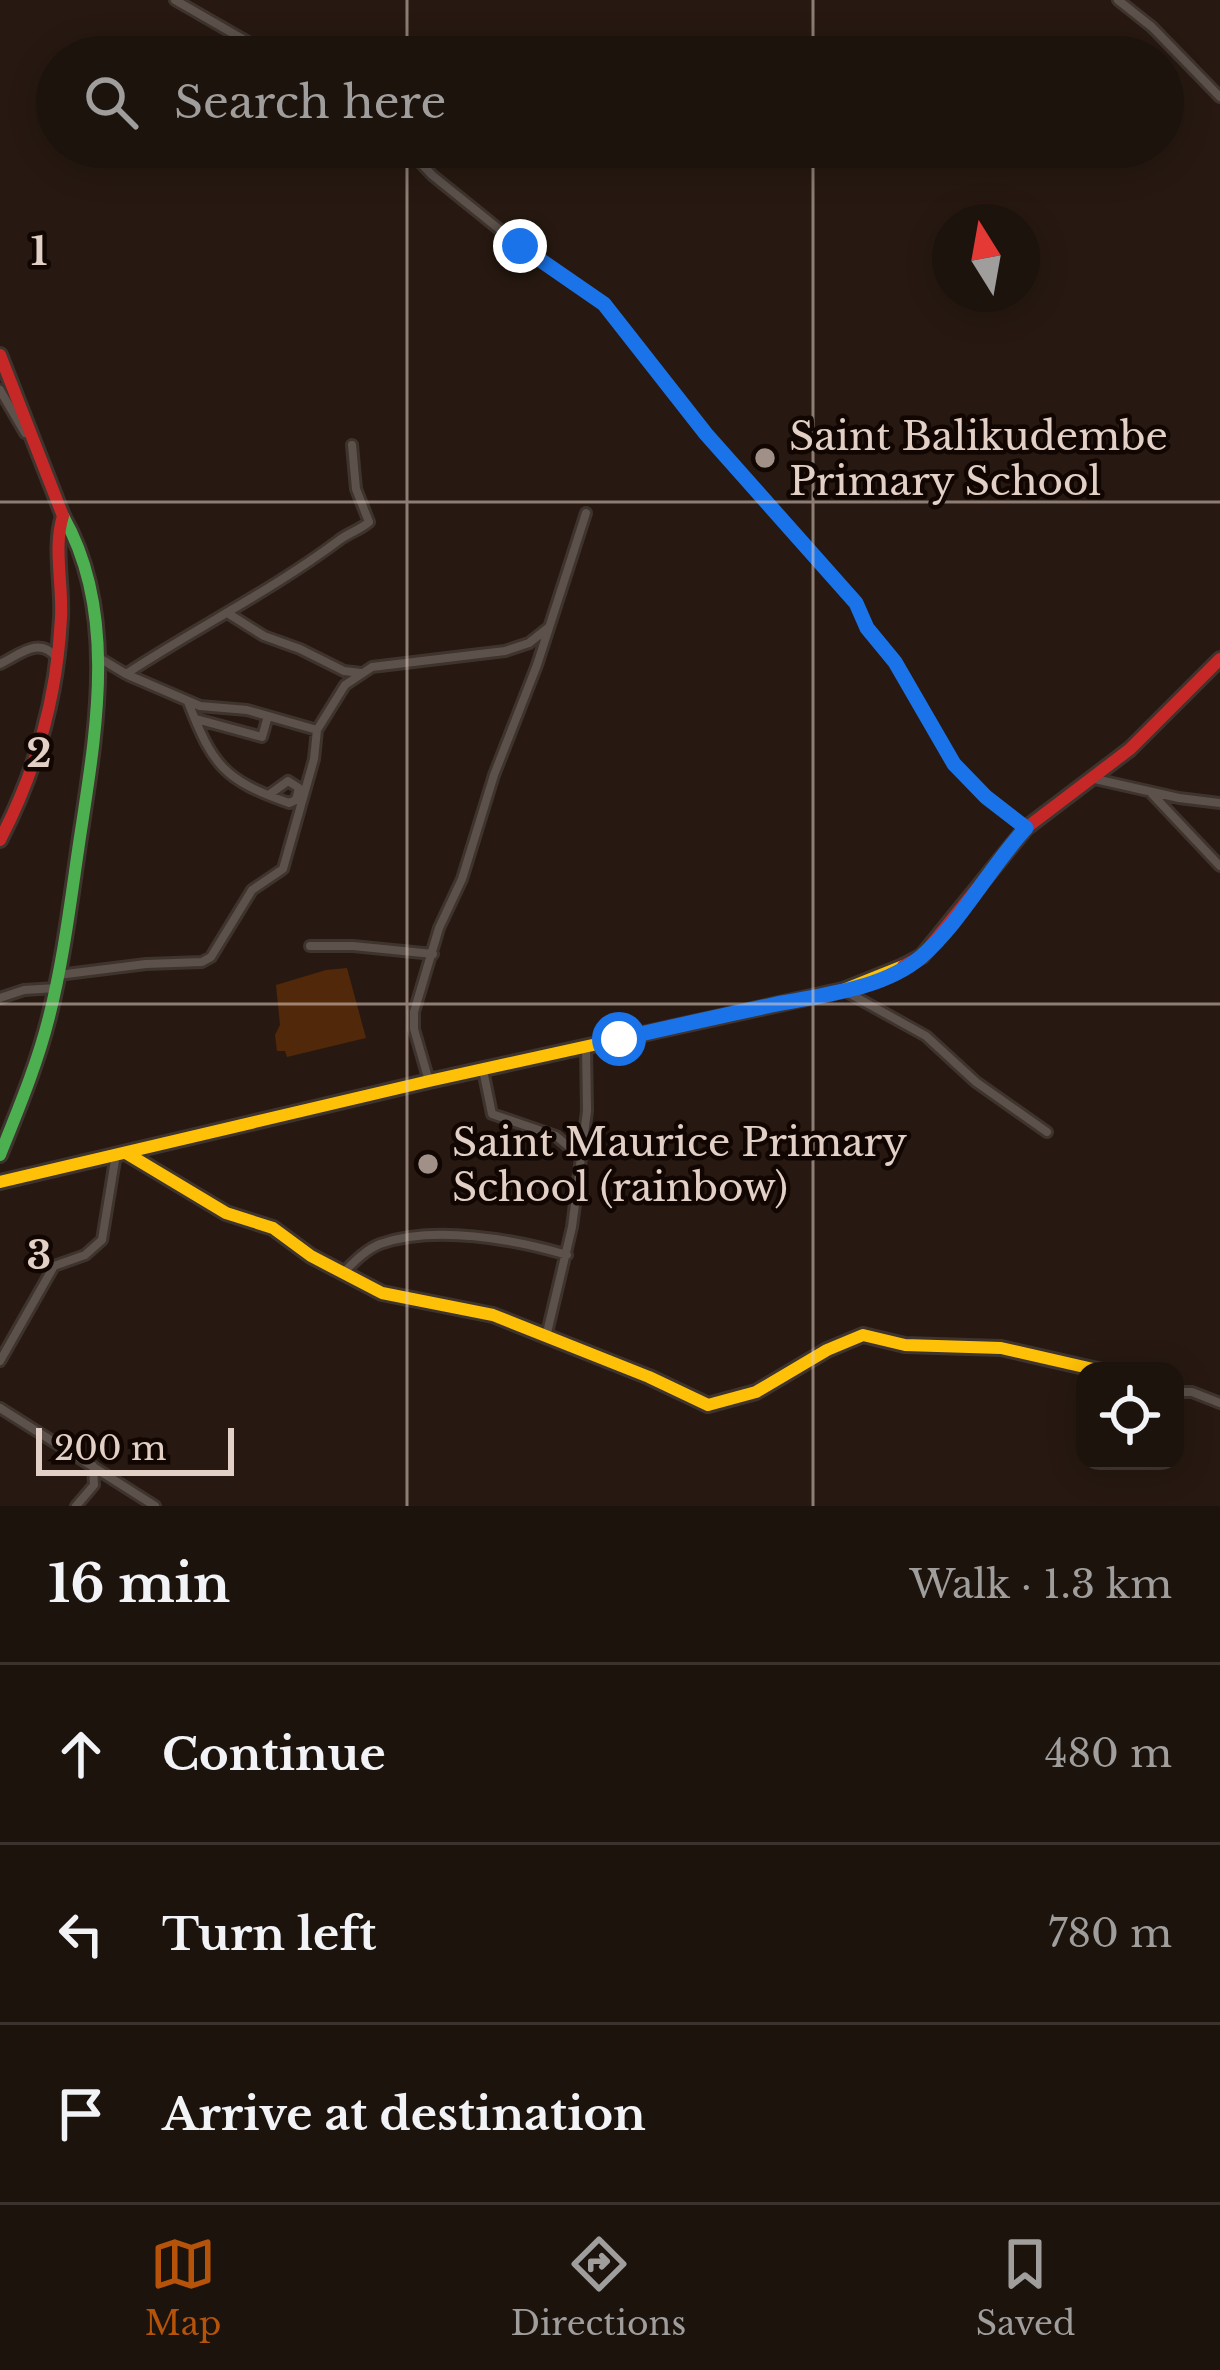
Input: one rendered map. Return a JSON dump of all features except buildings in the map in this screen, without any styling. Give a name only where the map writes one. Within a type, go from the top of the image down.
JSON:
[{"type":"main road","points":[[0,355],[63,516],[77,535],[96,656],[94,749],[57,981],[44,1037],[6,1119],[0,1155]]},
{"type":"main road","points":[[0,839],[36,760],[52,710],[59,662],[59,529],[63,516]]},
{"type":"main road","points":[[0,1182],[844,990],[884,977],[922,956],[1026,828],[1130,749],[1220,659]]},
{"type":"main road","points":[[121,1154],[226,1214],[284,1234],[342,1274],[393,1297],[483,1312],[708,1405],[756,1392],[827,1350],[863,1335],[905,1345],[1001,1348],[1076,1365]]},
{"type":"street","points":[[175,0],[238,36]]},
{"type":"street","points":[[1118,0],[1161,36]]},
{"type":"street","points":[[1184,59],[1220,97]]},
{"type":"street","points":[[426,168],[520,246],[604,304],[706,434],[856,603],[867,628],[895,662],[965,778],[1026,828]]},
{"type":"street","points":[[0,390],[40,460]]},
{"type":"street","points":[[126,674],[368,524],[356,489],[352,445]]},
{"type":"street","points":[[429,1081],[414,1021],[440,928],[462,879],[586,513]]},
{"type":"street","points":[[226,614],[344,671],[363,673]]},
{"type":"street","points":[[0,998],[57,981],[211,957],[252,890],[283,869],[314,758],[317,730],[345,685],[372,667],[505,651],[529,643],[548,628]]},
{"type":"street","points":[[0,664],[41,647],[59,662]]},
{"type":"street","points":[[96,656],[188,702],[317,730]]},
{"type":"street","points":[[188,702],[208,752],[237,782],[270,794]]},
{"type":"street","points":[[195,719],[262,737],[268,716]]},
{"type":"street","points":[[1095,779],[1220,802]]},
{"type":"street","points":[[1151,792],[1220,866]]},
{"type":"street","points":[[310,946],[434,954]]},
{"type":"street","points":[[844,990],[926,1036],[976,1082],[1047,1132]]},
{"type":"street","points":[[545,1337],[567,1255],[586,1111],[586,1046]]},
{"type":"street","points":[[483,1070],[492,1114],[556,1136],[580,1156]]},
{"type":"street","points":[[0,1361],[54,1266],[85,1255],[102,1240],[121,1154]]},
{"type":"street","points":[[342,1274],[378,1245],[424,1238],[472,1236],[567,1255]]},
{"type":"street","points":[[0,1330],[11,1338]]},
{"type":"street","points":[[1184,1392],[1220,1403]]},
{"type":"street","points":[[0,1408],[155,1506]]},
{"type":"street","points":[[76,1506],[93,1487],[93,1465]]},
{"type":"shaded area","points":[[347,968],[366,1038],[287,1057],[285,1051],[277,1051],[276,985]]},
{"type":"traffic: fast","points":[[0,1155],[33,1070],[54,995],[92,756],[97,632],[80,553],[63,516]]},
{"type":"traffic: slow","points":[[0,1182],[843,990],[903,966]]},
{"type":"traffic: slow","points":[[126,1153],[226,1213],[273,1228],[311,1256],[382,1293],[493,1315],[708,1405],[756,1392],[827,1350],[863,1335],[905,1345],[1001,1348],[1076,1365]]},
{"type":"traffic: jam","points":[[0,355],[63,516],[59,648],[50,705],[35,760],[0,840]]},
{"type":"traffic: jam","points":[[903,966],[922,956],[1026,828],[1130,749],[1220,659]]},
{"type":"place","name":"Saint Balikudembe Primary School","points":[[765,458]]},
{"type":"place","name":"Saint Maurice Primary School (rainbow)","points":[[428,1164]]},
{"type":"route","points":[[520,246],[596,295],[614,315],[706,434],[856,603],[867,628],[895,662],[965,778],[1026,828],[942,935],[898,971],[844,990],[619,1039]]}]
